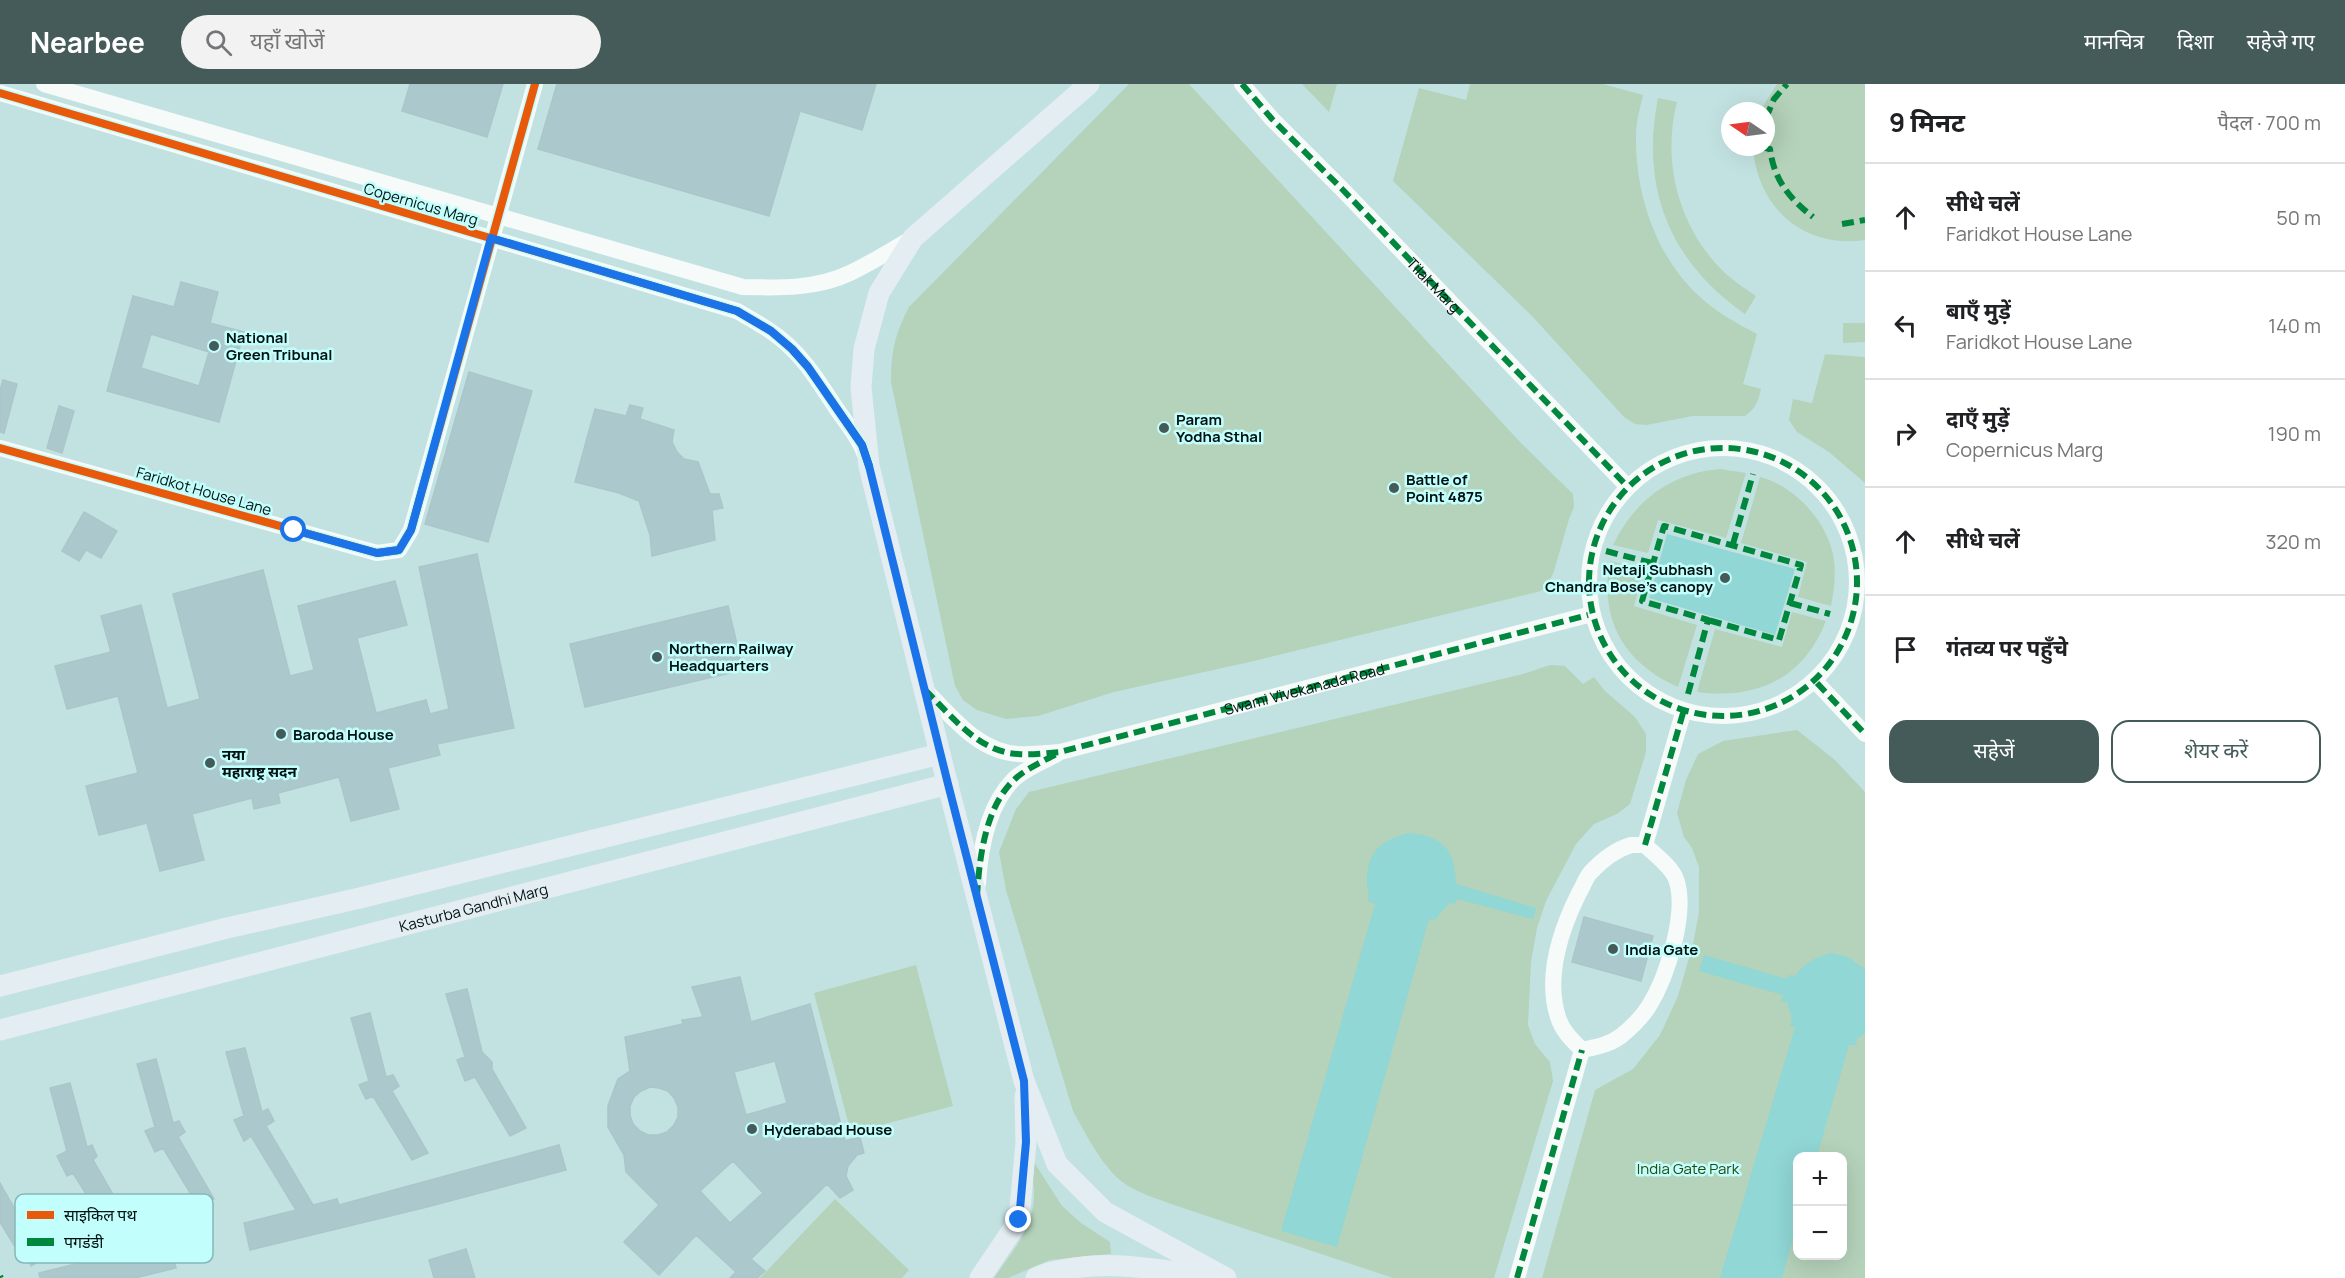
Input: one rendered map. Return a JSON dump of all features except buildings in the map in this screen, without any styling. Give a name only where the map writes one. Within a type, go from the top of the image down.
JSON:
[{"type":"main road","points":[[1089,84],[913,238],[879,293],[864,349],[861,387],[869,466],[1024,1081],[1057,1164],[1105,1212],[1226,1278]]},
{"type":"main road","points":[[0,986],[940,753]]},
{"type":"main road","name":"Kasturba Gandhi Marg","points":[[0,1030],[948,784]]},
{"type":"main road","points":[[980,1278],[1019,1220],[1026,1142],[1024,1081]]},
{"type":"main road","points":[[1036,1278],[1042,1274],[1080,1266],[1118,1264],[1221,1278]]},
{"type":"street","name":"Copernicus Marg","points":[[44,84],[743,287],[799,287],[829,280],[849,274],[913,238]]},
{"type":"street","points":[[491,238],[535,84]]},
{"type":"street","name":"Tilak Marg","points":[[1242,84],[1272,119],[1626,485]]},
{"type":"street","name":"Copernicus Marg","points":[[0,93],[737,311],[771,331],[808,367],[862,445],[869,466]]},
{"type":"street","name":"Faridkot House Lane","points":[[0,448],[377,553],[399,550],[411,530],[491,238]]},
{"type":"street","points":[[737,311],[743,287]]},
{"type":"street","points":[[1727,449],[1759,453],[1809,476],[1836,502],[1861,551],[1849,619],[1838,648],[1817,682],[1789,701],[1747,712],[1683,713],[1630,682],[1610,658],[1588,615],[1587,582],[1605,519],[1626,485],[1651,469],[1702,452],[1727,449]]},
{"type":"street","name":"Swami Vivekanada Road","points":[[1060,752],[1588,615]]},
{"type":"street","points":[[1817,682],[1865,734]]},
{"type":"street","points":[[925,690],[968,733],[993,749],[1018,754],[1060,752]]},
{"type":"street","points":[[1645,845],[1683,713]]},
{"type":"street","points":[[977,897],[979,864],[996,803],[1014,779],[1060,752]]},
{"type":"street","points":[[1631,845],[1645,845],[1667,866],[1676,879],[1679,903],[1677,926],[1666,970],[1648,1008],[1621,1036],[1608,1044],[1582,1050],[1568,1036],[1558,1018],[1555,1001],[1554,979],[1562,933],[1589,874],[1615,850],[1631,845]]},
{"type":"street","points":[[1517,1278],[1582,1050]]},
{"type":"green space","points":[[1129,84],[1189,84],[1520,442],[1573,494],[1574,507],[1554,571],[1549,583],[1541,591],[1254,661],[1114,692],[1038,716],[1006,719],[977,710],[963,700],[955,686],[891,382],[895,343],[909,307]]},
{"type":"green space","points":[[1302,84],[1337,84],[1329,112]]},
{"type":"green space","points":[[1470,84],[1603,84],[1643,95],[1636,136],[1637,158],[1639,180],[1651,223],[1671,263],[1699,296],[1719,312],[1757,334],[1743,384],[1761,389],[1756,404],[1749,413],[1745,416],[1693,416],[1646,425],[1635,424],[1624,417],[1533,317],[1393,181],[1419,88],[1466,100]]},
{"type":"green space","points":[[1777,84],[1865,84],[1865,240],[1843,241],[1822,238],[1804,231],[1774,206],[1756,169],[1754,156],[1775,156],[1775,102],[1766,102]]},
{"type":"green space","points":[[1658,98],[1677,102],[1671,149],[1678,195],[1686,217],[1710,257],[1726,274],[1756,296],[1745,314],[1697,271],[1680,247],[1667,220],[1658,192],[1653,162],[1653,131]]},
{"type":"green space","points":[[1843,323],[1865,323],[1865,342],[1843,343]]},
{"type":"green space","points":[[1825,354],[1865,357],[1865,483],[1829,452],[1797,432],[1789,420],[1793,399],[1812,403]]},
{"type":"green space","points":[[1720,469],[1746,473],[1726,538],[1658,520],[1648,553],[1613,545],[1632,515],[1656,492],[1686,476]]},
{"type":"green space","points":[[1760,477],[1786,489],[1797,497],[1818,520],[1831,546],[1835,566],[1831,606],[1798,597],[1807,562],[1741,543]]},
{"type":"green space","points":[[1610,561],[1644,569],[1634,606],[1697,625],[1678,687],[1643,665],[1620,637],[1612,620],[1608,602]]},
{"type":"green space","points":[[1792,612],[1826,621],[1817,641],[1791,671],[1776,681],[1758,688],[1719,694],[1697,692],[1715,629],[1782,647]]},
{"type":"green space","points":[[1550,665],[1565,666],[1583,684],[1594,677],[1605,691],[1635,717],[1646,734],[1646,752],[1630,804],[1617,814],[1594,824],[1576,844],[1546,901],[1537,928],[1531,962],[1528,1025],[1535,1044],[1550,1062],[1553,1081],[1494,1278],[1393,1278],[1177,1206],[1141,1192],[1121,1181],[1100,1157],[1073,1111],[1006,890],[999,852],[1016,809],[1029,792],[1523,674]]},
{"type":"green space","name":"India Gate Park","points":[[1797,730],[1835,760],[1865,792],[1865,1278],[1542,1278],[1595,1090],[1633,1069],[1660,1035],[1678,996],[1693,944],[1699,912],[1699,867],[1692,848],[1684,837],[1677,813],[1686,780],[1698,754],[1723,741]]},
{"type":"green space","points":[[916,965],[953,1106],[851,1133],[814,993]]},
{"type":"green space","points":[[1032,1159],[1062,1206],[1081,1223],[1110,1242],[1111,1254],[1050,1260],[1008,1278],[994,1278],[1027,1227],[1034,1195]]},
{"type":"green space","points":[[835,1199],[909,1270],[902,1278],[760,1278]]},
{"type":"water","points":[[1667,534],[1795,569],[1775,635],[1649,598]]},
{"type":"water","points":[[1408,833],[1430,837],[1445,846],[1453,862],[1456,884],[1536,908],[1533,919],[1457,899],[1455,904],[1449,903],[1434,921],[1429,919],[1337,1247],[1281,1231],[1375,904],[1368,901],[1369,863],[1377,849],[1383,844]]},
{"type":"water","points":[[1831,953],[1848,957],[1865,969],[1865,1033],[1857,1039],[1856,1045],[1849,1045],[1818,1152],[1793,1152],[1793,1239],[1782,1278],[1720,1278],[1795,1027],[1790,1026],[1792,1019],[1787,1002],[1781,1001],[1783,995],[1699,971],[1704,955],[1787,979],[1789,975],[1795,976],[1802,967],[1820,956]]},
{"type":"marked path","points":[[1242,84],[1272,119],[1626,485]]},
{"type":"marked path","points":[[1773,102],[1787,84]]},
{"type":"marked path","points":[[1771,156],[1784,188],[1813,217]]},
{"type":"marked path","points":[[1842,224],[1865,220]]},
{"type":"marked path","points":[[1723,448],[1749,451],[1774,458],[1808,478],[1818,487],[1827,497],[1847,531],[1854,556],[1857,582],[1854,608],[1847,633],[1827,667],[1818,677],[1808,686],[1774,706],[1749,713],[1723,716],[1697,713],[1672,706],[1638,686],[1628,677],[1619,667],[1599,633],[1592,608],[1589,582],[1592,556],[1599,531],[1619,497],[1628,487],[1638,478],[1672,458],[1697,451],[1723,448]]},
{"type":"marked path","points":[[1733,544],[1753,474]]},
{"type":"marked path","points":[[1688,694],[1708,620],[1642,601],[1664,526],[1801,565],[1779,640],[1708,620]]},
{"type":"marked path","points":[[1606,551],[1652,563]]},
{"type":"marked path","points":[[1790,603],[1830,614]]},
{"type":"marked path","points":[[925,690],[967,731],[990,747],[1018,754],[1060,752],[1588,615]]},
{"type":"marked path","points":[[1817,683],[1865,734]]},
{"type":"marked path","points":[[1645,845],[1683,713]]},
{"type":"marked path","points":[[977,897],[985,835],[996,804],[1018,776],[1058,753]]},
{"type":"marked path","points":[[1517,1278],[1582,1050]]},
{"type":"cycle path","points":[[0,448],[377,553],[399,550],[411,530],[535,84]]},
{"type":"cycle path","points":[[0,93],[737,311],[771,331],[808,367],[862,445],[869,466]]},
{"type":"place","name":"National Green Tribunal","points":[[214,346]]},
{"type":"place","name":"Param Yodha Sthal","points":[[1164,428]]},
{"type":"place","name":"Battle of Point 4875","points":[[1394,488]]},
{"type":"place","name":"Netaji Subhash Chandra Bose's canopy","points":[[1725,578]]},
{"type":"place","name":"Northern Railway Headquarters","points":[[657,657]]},
{"type":"place","name":"Baroda House","points":[[281,734]]},
{"type":"place","name":"नया महाराष्ट्र सदन","points":[[210,763]]},
{"type":"place","name":"India Gate","points":[[1613,949]]},
{"type":"place","name":"Hyderabad House","points":[[752,1129]]},
{"type":"route","points":[[294,530],[377,553],[399,550],[411,530],[491,238],[737,311],[771,331],[792,349],[808,367],[862,445],[869,466],[1024,1081],[1026,1142],[1019,1220]]}]
